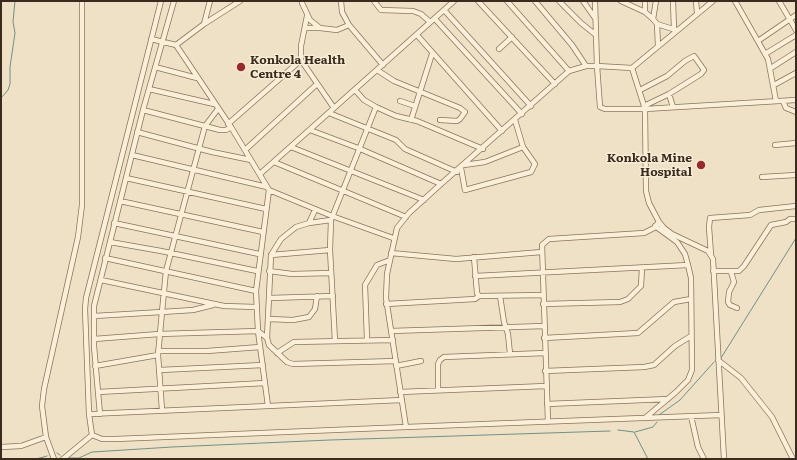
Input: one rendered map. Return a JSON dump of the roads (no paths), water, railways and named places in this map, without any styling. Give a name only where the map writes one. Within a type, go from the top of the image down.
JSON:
[{"type":"street","points":[[54,459],[46,437],[42,406],[44,389],[78,237],[82,205],[82,1]]},
{"type":"street","points":[[92,435],[85,309],[86,298],[161,1]]},
{"type":"street","points":[[100,414],[95,366],[94,316],[105,258],[148,89],[174,1]]},
{"type":"street","points":[[204,24],[210,1]]},
{"type":"street","points":[[176,45],[204,24],[240,1]]},
{"type":"street","points":[[307,1],[302,2],[307,16],[320,28]]},
{"type":"street","points":[[341,1],[342,12],[349,25],[383,65]]},
{"type":"street","points":[[374,1],[381,10],[414,11],[422,14],[430,22]]},
{"type":"street","points":[[260,174],[454,1]]},
{"type":"street","points":[[478,1],[555,84]]},
{"type":"street","points":[[507,1],[569,71]]},
{"type":"street","points":[[535,1],[572,45],[586,66]]},
{"type":"street","points":[[559,1],[581,23],[596,35]]},
{"type":"street","points":[[583,1],[595,20]]},
{"type":"street","points":[[595,1],[600,107],[605,109],[673,107],[796,100]]},
{"type":"street","points":[[621,1],[645,12],[654,19],[657,24],[658,46]]},
{"type":"street","points":[[645,1],[645,12]]},
{"type":"street","points":[[654,19],[656,1]]},
{"type":"street","points":[[673,1],[675,30]]},
{"type":"street","points":[[696,1],[697,13]]},
{"type":"street","points":[[406,427],[386,304],[386,284],[390,253],[397,228],[406,217],[441,184],[463,167],[569,71],[586,66],[632,68],[675,30],[713,1]]},
{"type":"street","points":[[735,1],[765,54],[771,68],[776,101]]},
{"type":"street","points":[[778,1],[796,30]]},
{"type":"street","points":[[444,10],[531,106]]},
{"type":"street","points":[[758,41],[788,19],[796,15]]},
{"type":"street","points":[[307,16],[301,46],[301,60],[334,108]]},
{"type":"street","points":[[435,19],[522,114]]},
{"type":"street","points":[[657,24],[675,30]]},
{"type":"street","points":[[305,28],[337,30],[349,25]]},
{"type":"street","points":[[417,35],[432,54],[502,131]]},
{"type":"street","points":[[765,54],[796,35]]},
{"type":"street","points":[[499,49],[512,37]]},
{"type":"street","points":[[151,39],[176,45],[230,126],[268,188],[257,271],[256,291],[258,331],[268,406]]},
{"type":"street","points":[[771,68],[796,52]]},
{"type":"street","points":[[411,120],[432,54]]},
{"type":"street","points":[[640,90],[667,76],[685,61],[696,57],[704,72],[645,107]]},
{"type":"street","points":[[143,110],[226,130],[301,60]]},
{"type":"street","points":[[154,67],[197,78]]},
{"type":"street","points":[[632,68],[645,107],[646,191],[657,224],[677,242],[685,254],[691,278],[691,375],[668,399],[644,418]]},
{"type":"street","points":[[377,70],[394,81],[460,108],[465,112],[460,120],[457,121],[440,120]]},
{"type":"street","points":[[774,86],[796,73]]},
{"type":"street","points":[[245,150],[317,84]]},
{"type":"street","points":[[148,89],[214,104]]},
{"type":"street","points":[[355,90],[364,100],[376,107],[483,149]]},
{"type":"street","points":[[669,94],[673,107]]},
{"type":"street","points":[[783,100],[786,108],[796,112]]},
{"type":"street","points":[[400,101],[415,106]]},
{"type":"street","points":[[335,341],[330,250],[331,218],[358,148],[376,107]]},
{"type":"street","points":[[162,410],[158,353],[166,271],[205,126],[218,109]]},
{"type":"street","points":[[329,112],[396,140],[405,149],[457,172]]},
{"type":"street","points":[[463,167],[465,190],[531,172],[535,164],[523,147],[515,120]]},
{"type":"street","points":[[310,130],[358,148],[441,184]]},
{"type":"street","points":[[138,132],[251,160]]},
{"type":"street","points":[[775,145],[796,143]]},
{"type":"street","points":[[291,147],[424,200]]},
{"type":"street","points":[[463,167],[485,162],[523,147]]},
{"type":"street","points":[[132,155],[268,188],[331,218],[393,238]]},
{"type":"street","points":[[274,162],[406,217]]},
{"type":"street","points":[[762,177],[796,175]]},
{"type":"street","points":[[126,178],[266,210]]},
{"type":"street","points":[[120,202],[263,232]]},
{"type":"street","points":[[724,459],[709,227],[710,218],[750,215],[759,210],[796,206]]},
{"type":"street","points":[[309,223],[315,210]]},
{"type":"street","points":[[331,218],[296,227],[288,232],[271,256],[269,271],[270,298],[267,338],[271,349],[287,362],[303,365],[422,361]]},
{"type":"street","points":[[713,271],[739,271],[771,225],[786,222],[790,219],[796,219]]},
{"type":"street","points":[[114,223],[259,254]]},
{"type":"street","points":[[548,422],[545,371],[542,244],[548,239],[644,233],[657,224]]},
{"type":"street","points":[[657,224],[672,234],[708,251],[711,255]]},
{"type":"street","points":[[110,242],[257,271]]},
{"type":"street","points":[[271,256],[330,250]]},
{"type":"street","points":[[390,253],[444,259],[542,252]]},
{"type":"street","points":[[474,257],[477,293],[479,296]]},
{"type":"street","points":[[105,258],[134,266],[166,271],[256,291]]},
{"type":"street","points":[[367,340],[365,285],[377,265],[390,260]]},
{"type":"street","points":[[475,276],[688,265]]},
{"type":"street","points":[[543,304],[620,302],[628,299],[641,286],[642,268]]},
{"type":"street","points":[[269,271],[292,274],[332,273]]},
{"type":"street","points":[[732,272],[734,282],[729,292],[728,302],[730,305],[737,308]]},
{"type":"street","points":[[101,280],[164,295],[215,304],[256,307]]},
{"type":"street","points":[[386,304],[476,299],[479,296],[543,295]]},
{"type":"street","points":[[269,319],[293,320],[310,317],[315,309],[317,296]]},
{"type":"street","points":[[270,298],[333,296]]},
{"type":"street","points":[[500,296],[508,334],[510,354]]},
{"type":"street","points":[[544,338],[638,333],[674,302],[691,299]]},
{"type":"street","points":[[94,316],[193,310],[215,304]]},
{"type":"street","points":[[391,331],[544,326]]},
{"type":"street","points":[[94,339],[159,334],[258,331],[267,338]]},
{"type":"street","points":[[545,371],[644,367],[654,365],[675,346],[691,336]]},
{"type":"street","points":[[259,340],[267,338]]},
{"type":"street","points":[[277,353],[294,342],[393,340]]},
{"type":"street","points":[[95,366],[158,353],[260,347]]},
{"type":"street","points":[[438,390],[438,364],[444,357],[545,353]]},
{"type":"street","points":[[718,360],[741,378],[772,417],[793,459]]},
{"type":"street","points":[[160,370],[263,365]]},
{"type":"street","points":[[98,392],[224,387],[265,383]]},
{"type":"street","points":[[400,392],[546,386]]},
{"type":"street","points":[[547,404],[668,399]]},
{"type":"street","points":[[90,414],[402,400]]},
{"type":"street","points":[[92,435],[102,439],[116,439],[721,415]]},
{"type":"street","points":[[691,416],[698,447],[704,459]]},
{"type":"street","points":[[63,459],[92,435]]},
{"type":"street","points":[[1,447],[21,446],[46,437]]},
{"type":"waterway","points":[[1,98],[8,90],[10,84],[10,67],[15,33],[13,22],[15,1]]},
{"type":"waterway","points":[[721,358],[796,238]]},
{"type":"waterway","points":[[659,415],[680,400],[714,362]]},
{"type":"waterway","points":[[635,432],[653,427],[657,422]]},
{"type":"waterway","points":[[618,430],[634,432],[648,459]]},
{"type":"waterway","points":[[68,458],[79,458],[92,452],[172,447],[330,440],[610,431]]},
{"type":"waterway","points":[[36,459],[47,456]]},
{"type":"place","name":"Konkola Health Centre 4","points":[[241,67]]},
{"type":"place","name":"Konkola Mine Hospital","points":[[701,165]]}]
